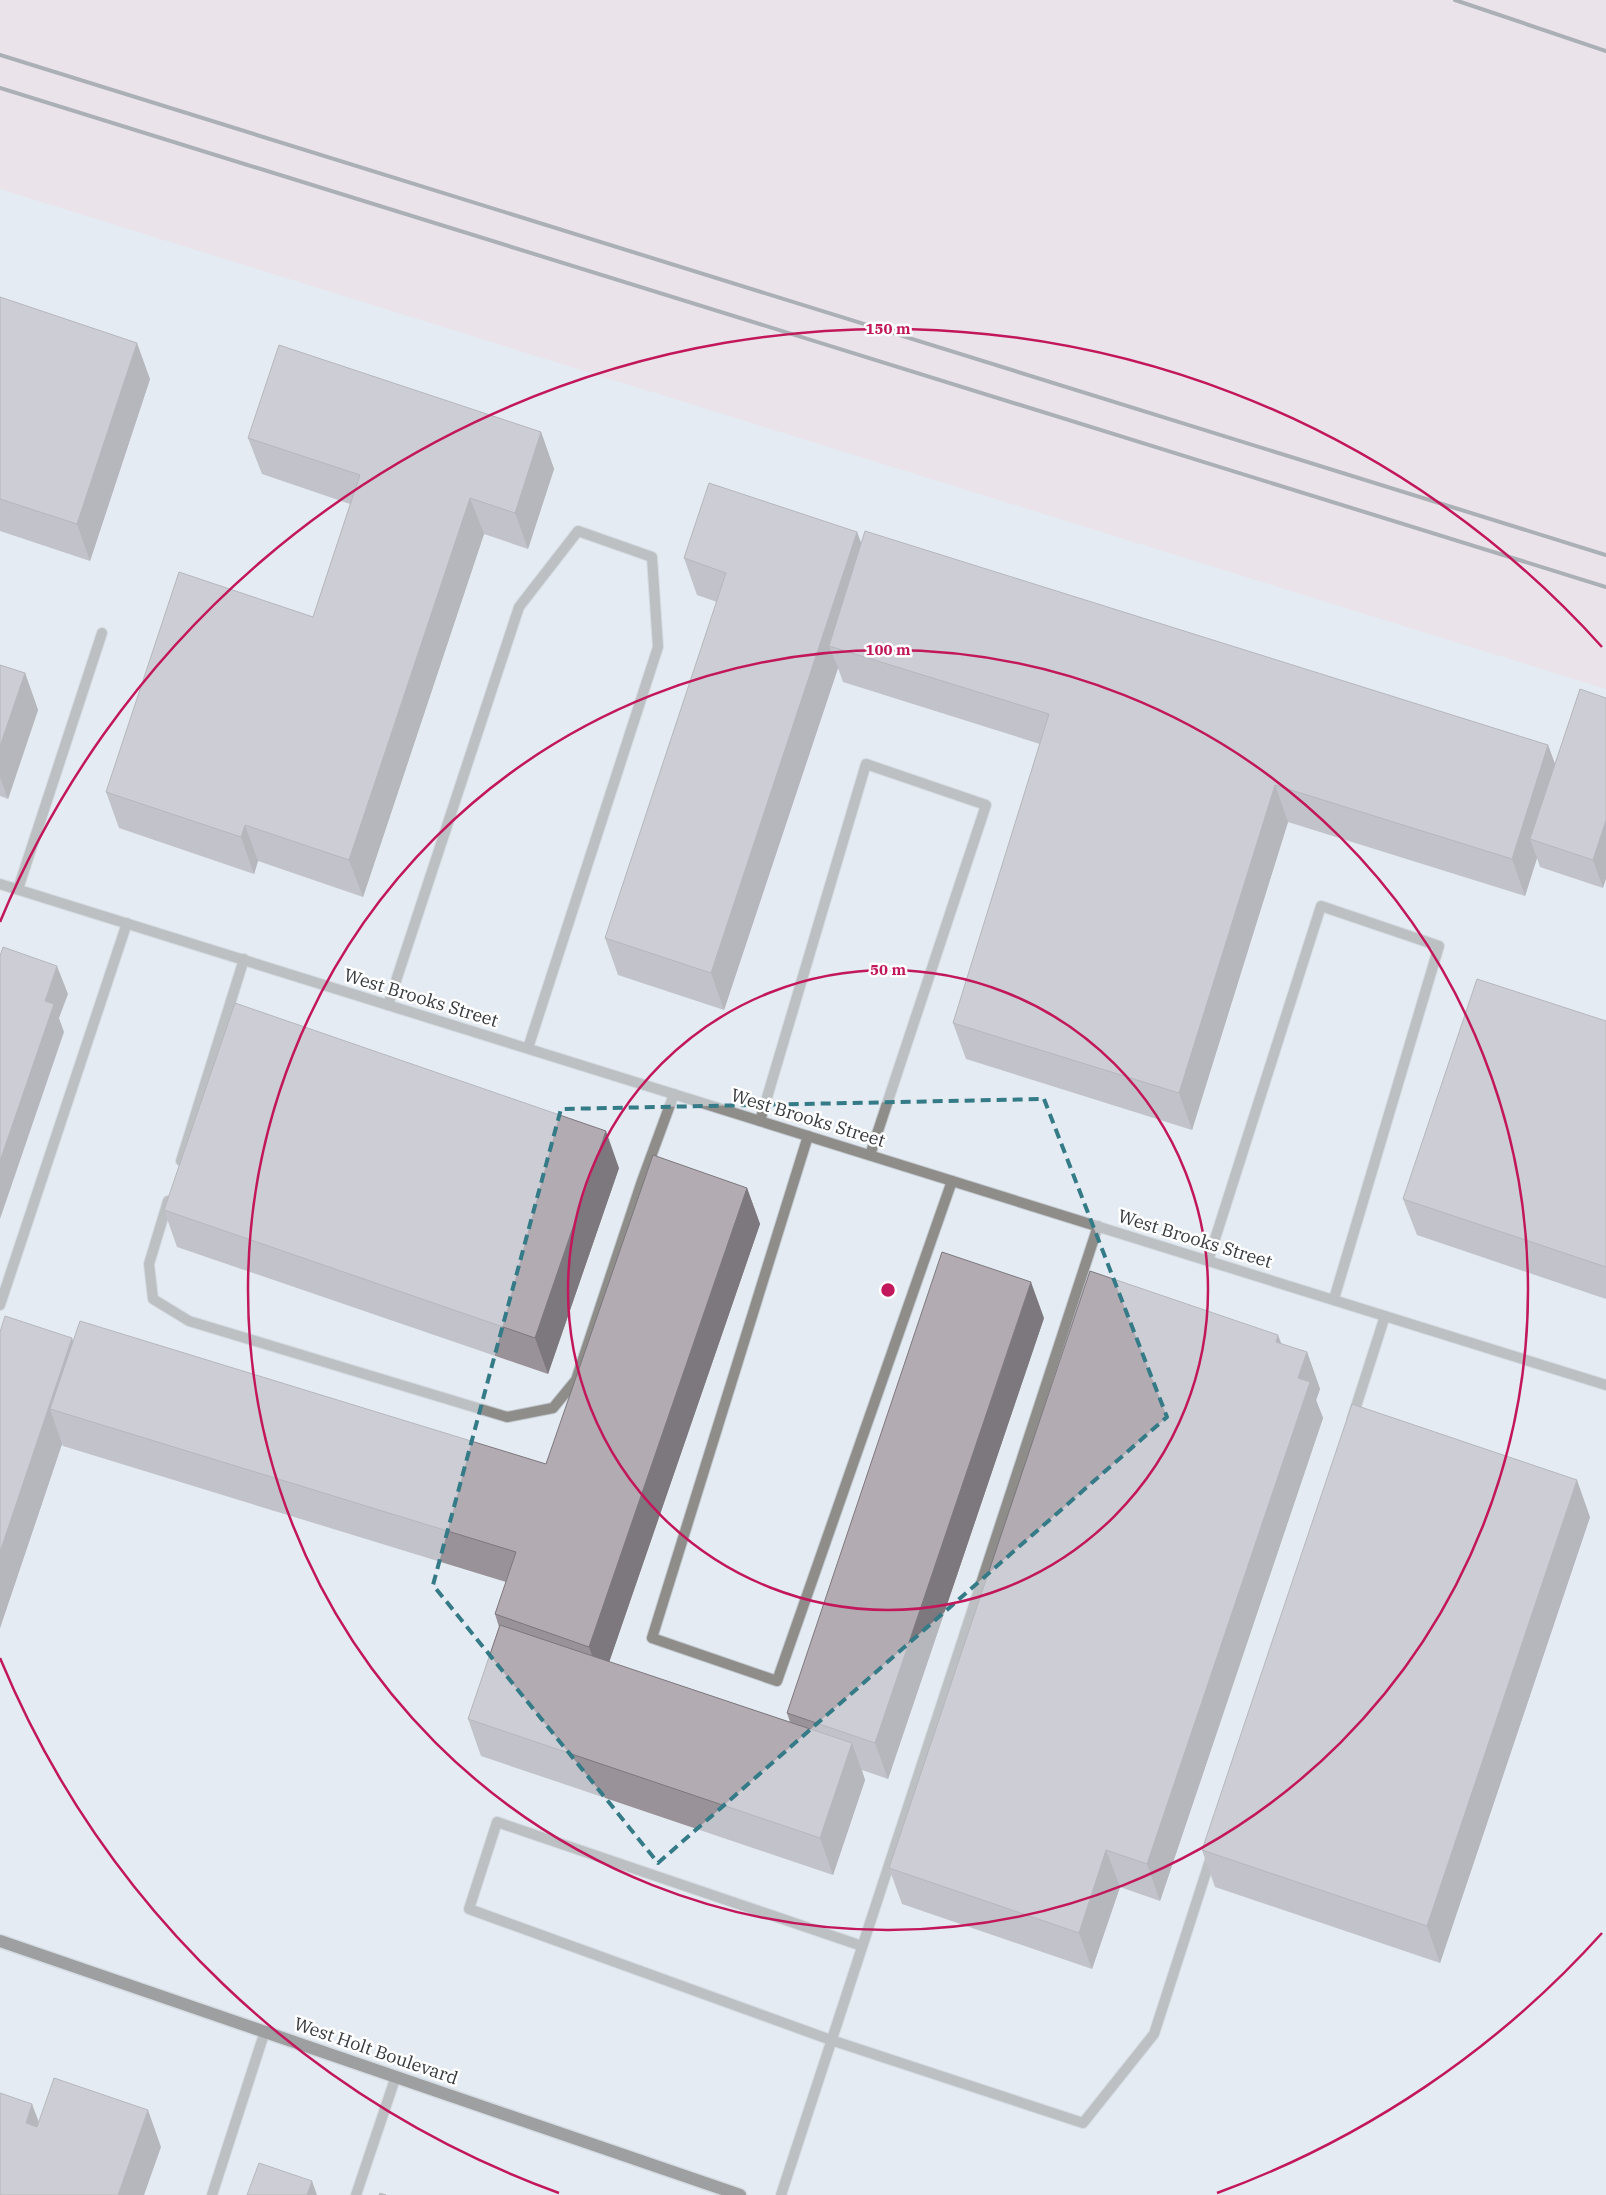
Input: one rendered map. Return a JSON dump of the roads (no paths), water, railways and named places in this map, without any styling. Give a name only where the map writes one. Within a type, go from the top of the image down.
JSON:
[{"type":"main road","name":"West Holt Boulevard","points":[[0,1941],[740,2195]]},
{"type":"street","points":[[388,1004],[519,607],[578,531],[652,557],[658,647],[528,1048]]},
{"type":"street","points":[[18,889],[102,633]]},
{"type":"street","points":[[760,1121],[866,764],[986,805],[870,1155]]},
{"type":"street","name":"West Brooks Street","points":[[0,884],[1606,1385]]},
{"type":"street","points":[[1208,1260],[1321,906],[1439,946],[1334,1299]]},
{"type":"street","points":[[0,1306],[127,923]]},
{"type":"street","points":[[178,1170],[244,960]]},
{"type":"street","points":[[172,1188],[148,1264],[153,1299],[189,1321],[507,1418],[553,1408],[576,1380],[642,1181],[674,1094]]},
{"type":"street","points":[[808,1136],[652,1638],[777,1681],[952,1181]]},
{"type":"street","points":[[781,2195],[1098,1226]]},
{"type":"street","points":[[1349,1429],[1385,1316]]},
{"type":"street","points":[[862,1946],[497,1822],[469,1909],[831,2040],[1083,2123],[1154,2034],[1214,1845]]},
{"type":"street","points":[[212,2195],[265,2031]]},
{"type":"street","points":[[356,2195],[396,2076]]},
{"type":"railway","points":[[1455,0],[1606,51]]},
{"type":"railway","points":[[0,55],[1606,555]]},
{"type":"railway","points":[[0,88],[1606,587]]}]
